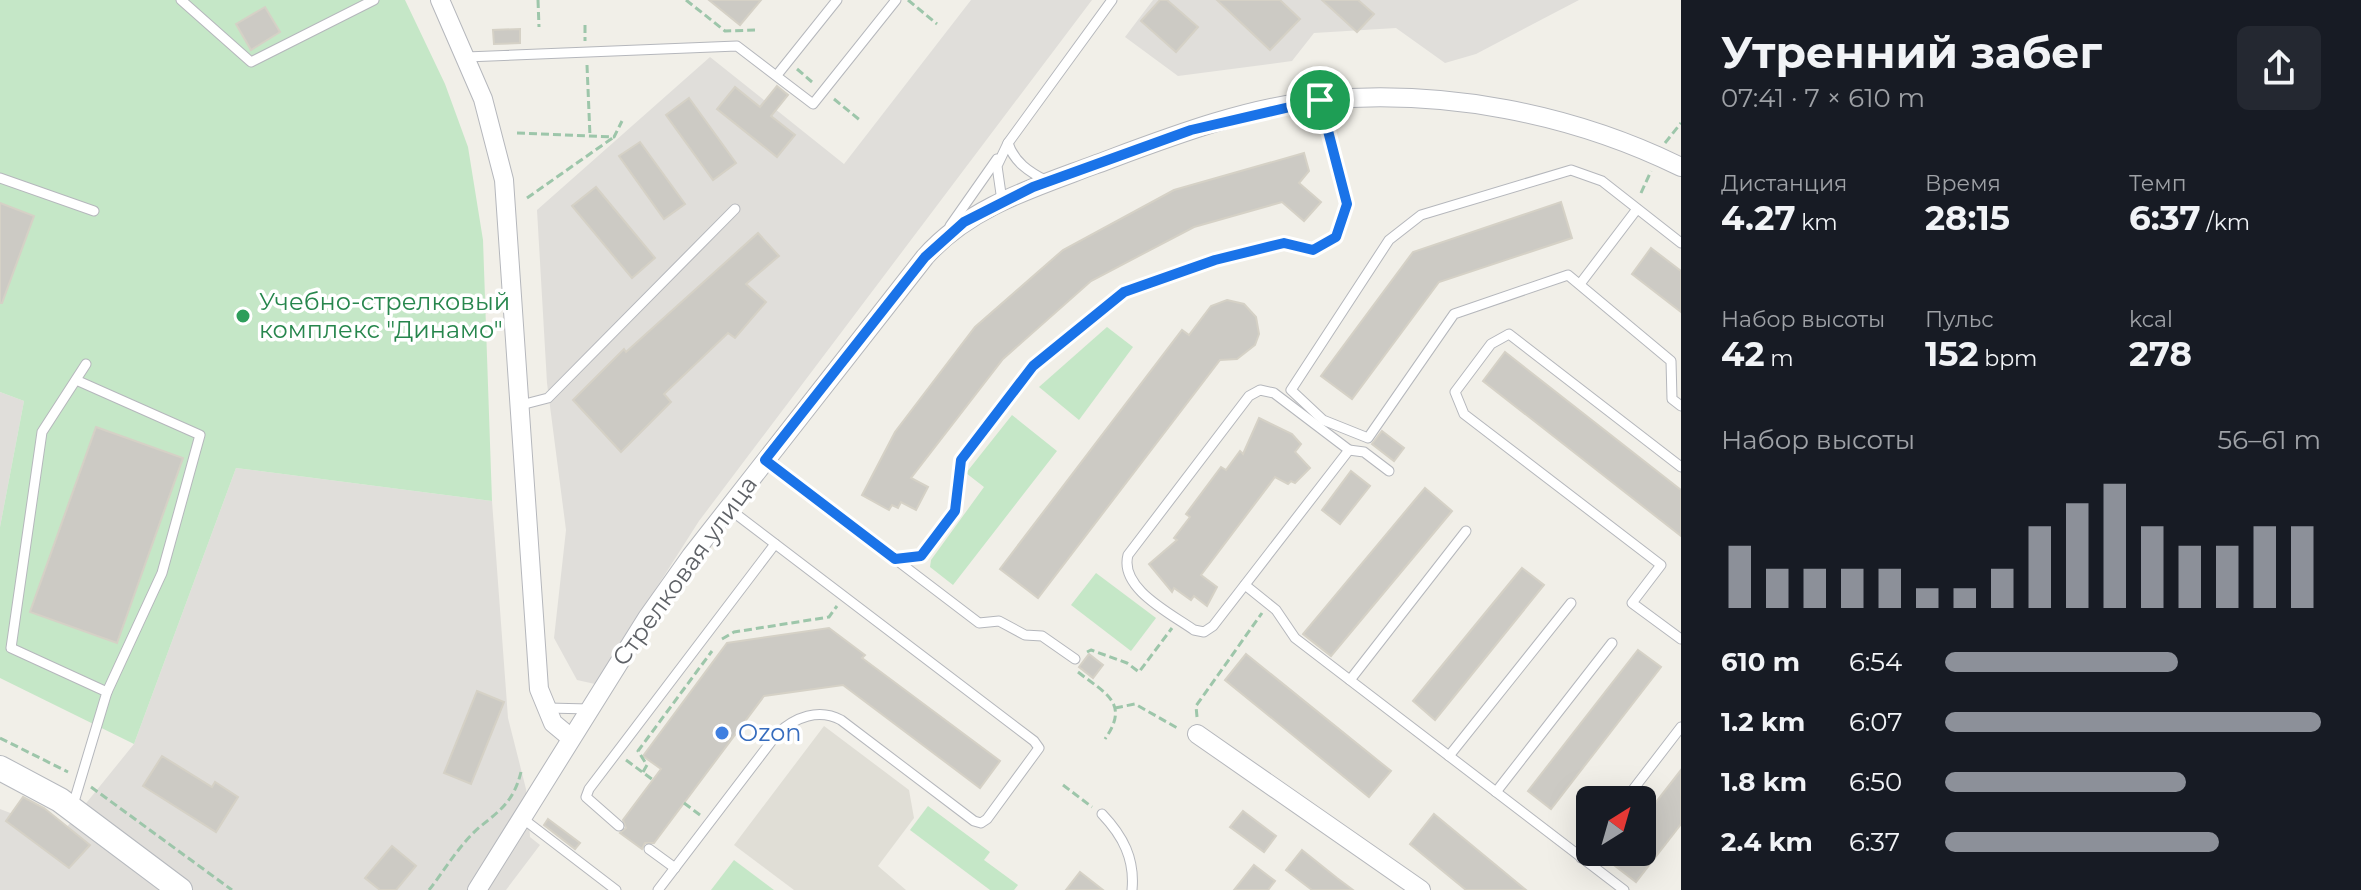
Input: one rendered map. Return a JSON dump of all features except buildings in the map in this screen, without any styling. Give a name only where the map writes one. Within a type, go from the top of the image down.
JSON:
[{"type":"street","points":[[440,0],[466,57],[495,137],[504,180],[539,689],[553,723],[571,738]]},
{"type":"street","name":"Стрелковая улица","points":[[477,890],[647,618],[728,508],[942,238],[1002,201],[1191,130],[1320,100],[1435,99],[1521,112],[1596,132],[1681,167]]},
{"type":"street","points":[[1197,734],[1421,890]]},
{"type":"street","points":[[0,768],[72,808],[180,890]]},
{"type":"lane","points":[[181,0],[251,62],[374,0]]},
{"type":"lane","points":[[777,75],[837,0]]},
{"type":"lane","points":[[466,57],[737,46],[813,104],[896,0]]},
{"type":"lane","points":[[942,238],[1112,0]]},
{"type":"lane","points":[[895,559],[921,556],[955,511],[961,460],[1033,366],[1124,292],[1215,260],[1284,243],[1313,250],[1336,237],[1347,204],[1320,100]]},
{"type":"lane","points":[[1008,143],[1011,154],[1029,172],[1048,182]]},
{"type":"lane","points":[[1002,201],[997,166],[1008,143]]},
{"type":"lane","points":[[1389,471],[1364,452],[1349,450],[1291,390],[1389,240],[1421,215],[1571,170],[1602,181],[1681,243]]},
{"type":"lane","points":[[0,178],[94,211]]},
{"type":"lane","points":[[521,405],[548,398],[735,209]]},
{"type":"lane","points":[[1580,284],[1637,209]]},
{"type":"lane","points":[[1349,450],[1213,626],[1204,632],[1194,630],[1130,581],[1124,568],[1128,555],[1249,396],[1260,390],[1274,393],[1321,423],[1368,438],[1454,314],[1568,275],[1671,361],[1672,399],[1681,406]]},
{"type":"lane","points":[[1681,467],[1509,334],[1491,344],[1455,392],[1464,414],[1661,565],[1632,603],[1681,639]]},
{"type":"lane","points":[[86,364],[42,432],[11,648],[107,692]]},
{"type":"lane","points":[[72,808],[107,692],[162,573],[200,435],[76,380]]},
{"type":"lane","points":[[765,460],[979,623],[999,621],[1025,635],[1042,636],[1075,659]]},
{"type":"lane","points":[[658,890],[777,734],[790,724],[815,713],[827,712],[841,720],[974,821],[981,823],[1039,748],[1034,741],[728,508]]},
{"type":"lane","points":[[1350,680],[1466,531]]},
{"type":"lane","points":[[619,826],[591,805],[586,797],[589,789],[775,544]]},
{"type":"lane","points":[[1245,585],[1269,604],[1295,638],[1576,854]]},
{"type":"lane","points":[[1449,756],[1571,603]]},
{"type":"lane","points":[[1496,792],[1612,643]]},
{"type":"lane","points":[[544,707],[590,709]]},
{"type":"lane","points":[[1636,786],[1681,727]]},
{"type":"lane","points":[[1102,814],[1122,834],[1134,873],[1132,890]]},
{"type":"lane","points":[[522,818],[616,890]]},
{"type":"lane","points":[[649,849],[675,868]]},
{"type":"lane","points":[[1592,866],[1624,890]]},
{"type":"path","points":[[538,0],[539,27]]},
{"type":"path","points":[[686,0],[725,31],[755,30]]},
{"type":"path","points":[[908,0],[937,24]]},
{"type":"path","points":[[585,25],[590,136]]},
{"type":"path","points":[[527,198],[614,137],[622,121]]},
{"type":"path","points":[[517,133],[614,137]]},
{"type":"path","points":[[1637,209],[1652,169]]},
{"type":"path","points":[[1115,708],[1135,704],[1173,727],[1197,734],[1196,706],[1269,604]]},
{"type":"path","points":[[722,639],[734,632],[829,617]]},
{"type":"path","points":[[1105,739],[1117,721],[1115,708],[1103,691],[1076,671],[1075,659],[1091,650],[1127,663],[1139,672],[1179,619]]},
{"type":"path","points":[[643,772],[647,765],[638,751],[712,651]]},
{"type":"path","points":[[0,738],[38,754],[81,780],[232,890]]},
{"type":"path","points":[[628,761],[653,780]]},
{"type":"path","points":[[429,890],[481,826],[498,814],[514,792],[521,772]]},
{"type":"path","points":[[1063,785],[1102,814]]},
{"type":"path","points":[[684,803],[710,822]]},
{"type":"shaded area","points":[[971,0],[1092,0],[699,521],[595,684],[577,680],[554,638],[566,530],[547,383],[537,210],[710,57],[844,164]]},
{"type":"shaded area","points":[[1153,0],[1579,0],[1476,54],[1445,63],[1396,28],[1314,33],[1292,61],[1178,76],[1125,37]]},
{"type":"shaded area","points":[[0,392],[24,401],[0,527]]},
{"type":"shaded area","points":[[236,468],[492,501],[508,718],[526,789],[530,837],[540,845],[506,890],[0,890],[0,809],[62,833],[134,744]]},
{"type":"shaded area","points":[[824,726],[909,790],[914,818],[878,866],[906,890],[794,890],[734,845]]},
{"type":"green space","name":"Учебно-стрелковый комплекс \"Динамо\"","points":[[0,0],[405,0],[445,84],[468,147],[483,240],[492,501],[236,468],[134,744],[0,678],[0,527],[24,401],[0,392]]},
{"type":"green space","points":[[1107,327],[1133,347],[1079,420],[1039,387]]},
{"type":"green space","points":[[1012,415],[1057,451],[953,585],[930,567],[931,560],[984,487],[966,473]]},
{"type":"green space","points":[[1096,573],[1156,618],[1131,651],[1071,605]]},
{"type":"green space","points":[[928,806],[990,852],[984,860],[1018,885],[1014,890],[990,890],[910,830]]},
{"type":"green space","points":[[734,860],[774,890],[711,890]]},
{"type":"place","name":"Учебно-стрелковый комплекс \"Динамо\"","points":[[243,316]]},
{"type":"place","name":"Ozon","points":[[722,733]]},
{"type":"route","points":[[1320,100],[1347,204],[1336,237],[1313,250],[1284,243],[1215,260],[1124,292],[1033,366],[961,460],[955,511],[921,556],[895,559],[765,460],[925,257],[942,238],[964,222],[1033,187],[1191,130],[1320,100]]}]
